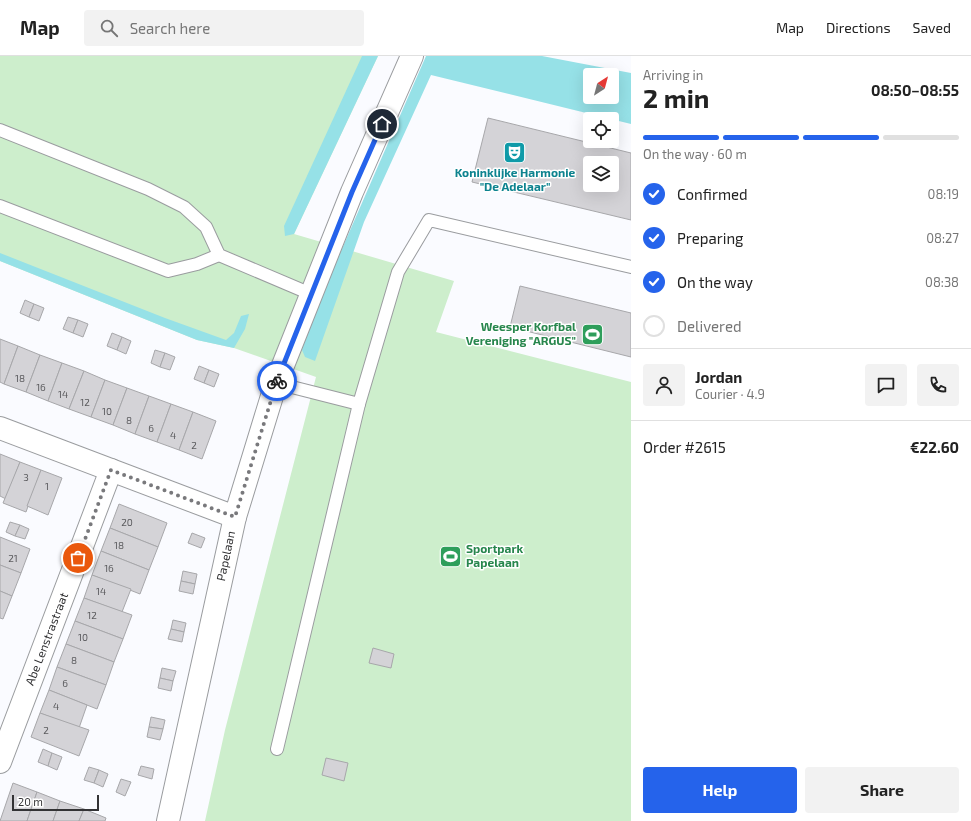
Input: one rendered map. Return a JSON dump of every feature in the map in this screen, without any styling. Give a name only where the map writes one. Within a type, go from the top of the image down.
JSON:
[{"type":"street","name":"Papelaan","points":[[168,821],[235,517],[276,383],[352,192],[412,56]]},
{"type":"street","points":[[0,428],[235,517]]},
{"type":"street","name":"Abe Lenstrastraat","points":[[0,762],[111,470]]},
{"type":"lane","points":[[0,130],[148,190],[184,207],[206,227],[219,255],[311,294]]},
{"type":"lane","points":[[0,206],[168,272],[198,264],[219,255]]},
{"type":"lane","points":[[277,749],[359,404],[398,272],[429,220],[631,267]]},
{"type":"lane","points":[[276,383],[359,404]]},
{"type":"green space","name":"Sportpark Papelaan","points":[[0,56],[378,56],[294,234],[454,281],[436,332],[631,382],[631,821],[205,821],[225,730],[316,377],[234,348],[197,340],[0,261]]},
{"type":"water","points":[[362,56],[378,56],[294,234],[285,236],[284,226]]},
{"type":"water","points":[[426,56],[542,56],[605,68],[583,68],[583,104],[619,104],[619,71],[631,73],[631,124],[619,121],[619,112],[583,112],[431,75],[364,222],[315,361],[305,357],[302,350],[314,313]]},
{"type":"water","points":[[0,253],[165,318],[226,340],[234,333],[241,316],[249,314],[245,329],[234,348],[197,340],[0,261]]},
{"type":"building","points":[[488,118],[583,141],[583,148],[611,148],[631,153],[631,220],[472,182]]},
{"type":"building","points":[[520,286],[631,313],[631,357],[510,327]]},
{"type":"building","points":[[25,300],[34,304],[29,317],[20,313]]},
{"type":"building","points":[[34,304],[44,308],[39,321],[29,317]]},
{"type":"building","points":[[68,317],[78,320],[73,333],[63,329]]},
{"type":"building","points":[[78,320],[88,324],[83,337],[73,333]]},
{"type":"building","points":[[112,333],[122,337],[117,350],[107,346]]},
{"type":"building","points":[[122,337],[131,341],[126,354],[117,350]]},
{"type":"building","points":[[0,339],[18,346],[4,384],[0,382]]},
{"type":"building","points":[[18,346],[40,355],[26,392],[4,384]]},
{"type":"building","points":[[155,350],[165,353],[160,367],[151,363]]},
{"type":"building","points":[[165,353],[175,357],[170,370],[160,367]]},
{"type":"building","points":[[40,355],[62,363],[48,401],[26,392]]},
{"type":"building","points":[[62,363],[84,371],[69,409],[48,401]]},
{"type":"building","points":[[199,366],[209,370],[204,383],[194,379]]},
{"type":"building","points":[[209,370],[219,374],[214,387],[204,383]]},
{"type":"building","points":[[84,371],[105,380],[91,417],[69,409]]},
{"type":"building","points":[[105,380],[127,388],[113,425],[91,417]]},
{"type":"building","points":[[127,388],[149,396],[135,434],[113,425]]},
{"type":"building","points":[[149,396],[171,404],[157,442],[135,434]]},
{"type":"building","points":[[171,404],[193,412],[179,450],[157,442]]},
{"type":"building","points":[[193,412],[216,421],[202,459],[179,450]]},
{"type":"building","points":[[0,454],[20,462],[6,499],[0,496]]},
{"type":"building","points":[[20,462],[41,470],[26,512],[3,503]]},
{"type":"building","points":[[41,470],[62,478],[48,515],[27,506]]},
{"type":"building","points":[[119,504],[167,523],[158,547],[110,528]]},
{"type":"building","points":[[10,522],[20,525],[15,536],[6,532]]},
{"type":"building","points":[[20,525],[29,529],[25,539],[15,536]]},
{"type":"building","points":[[110,528],[158,547],[149,570],[101,551]]},
{"type":"building","points":[[192,533],[205,538],[201,548],[188,543]]},
{"type":"building","points":[[0,537],[30,549],[21,573],[0,565]]},
{"type":"building","points":[[101,551],[149,570],[140,594],[92,575]]},
{"type":"building","points":[[0,565],[21,573],[12,596],[0,591]]},
{"type":"building","points":[[183,571],[197,574],[195,584],[181,581]]},
{"type":"building","points":[[92,575],[131,589],[122,612],[84,598]]},
{"type":"building","points":[[181,581],[195,584],[193,594],[179,591]]},
{"type":"building","points":[[0,591],[12,596],[3,619],[0,618]]},
{"type":"building","points":[[84,598],[132,615],[123,639],[75,621]]},
{"type":"building","points":[[173,620],[186,623],[184,632],[171,629]]},
{"type":"building","points":[[75,621],[123,639],[114,662],[66,644]]},
{"type":"building","points":[[171,629],[184,632],[182,642],[168,639]]},
{"type":"building","points":[[66,644],[114,662],[106,685],[57,667]]},
{"type":"building","points":[[373,648],[394,654],[391,668],[369,663]]},
{"type":"building","points":[[57,667],[106,685],[97,709],[49,690]]},
{"type":"building","points":[[162,668],[176,671],[173,681],[160,678]]},
{"type":"building","points":[[160,678],[173,681],[171,691],[158,688]]},
{"type":"building","points":[[49,690],[87,705],[79,728],[40,713]]},
{"type":"building","points":[[40,713],[89,730],[79,756],[31,737]]},
{"type":"building","points":[[151,717],[165,720],[163,729],[149,727]]},
{"type":"building","points":[[149,727],[163,729],[160,740],[147,737]]},
{"type":"building","points":[[43,749],[52,753],[48,766],[38,762]]},
{"type":"building","points":[[52,753],[62,757],[57,770],[48,766]]},
{"type":"building","points":[[326,758],[348,763],[344,781],[322,775]]},
{"type":"building","points":[[141,766],[154,769],[152,779],[138,775]]},
{"type":"building","points":[[89,767],[99,770],[94,783],[84,780]]},
{"type":"building","points":[[99,770],[108,774],[103,787],[94,783]]},
{"type":"building","points":[[121,779],[131,782],[125,796],[116,792]]},
{"type":"building","points":[[13,783],[37,792],[27,821],[0,821]]},
{"type":"building","points":[[37,792],[60,801],[53,821],[27,821]]},
{"type":"building","points":[[60,801],[84,809],[79,821],[53,821]]},
{"type":"building","points":[[84,809],[106,818],[105,821],[79,821]]},
{"type":"way so far","points":[[78,558],[111,470],[235,517],[277,381]]},
{"type":"place","name":"Koninklijke Harmonie \"De Adelaar\"","points":[[515,152]]},
{"type":"place","name":"Weesper Korfbal Vereniging \"ARGUS\"","points":[[592,334]]},
{"type":"place","name":"Sportpark Papelaan","points":[[451,556]]},
{"type":"route","points":[[277,381],[352,192],[382,124]]}]
